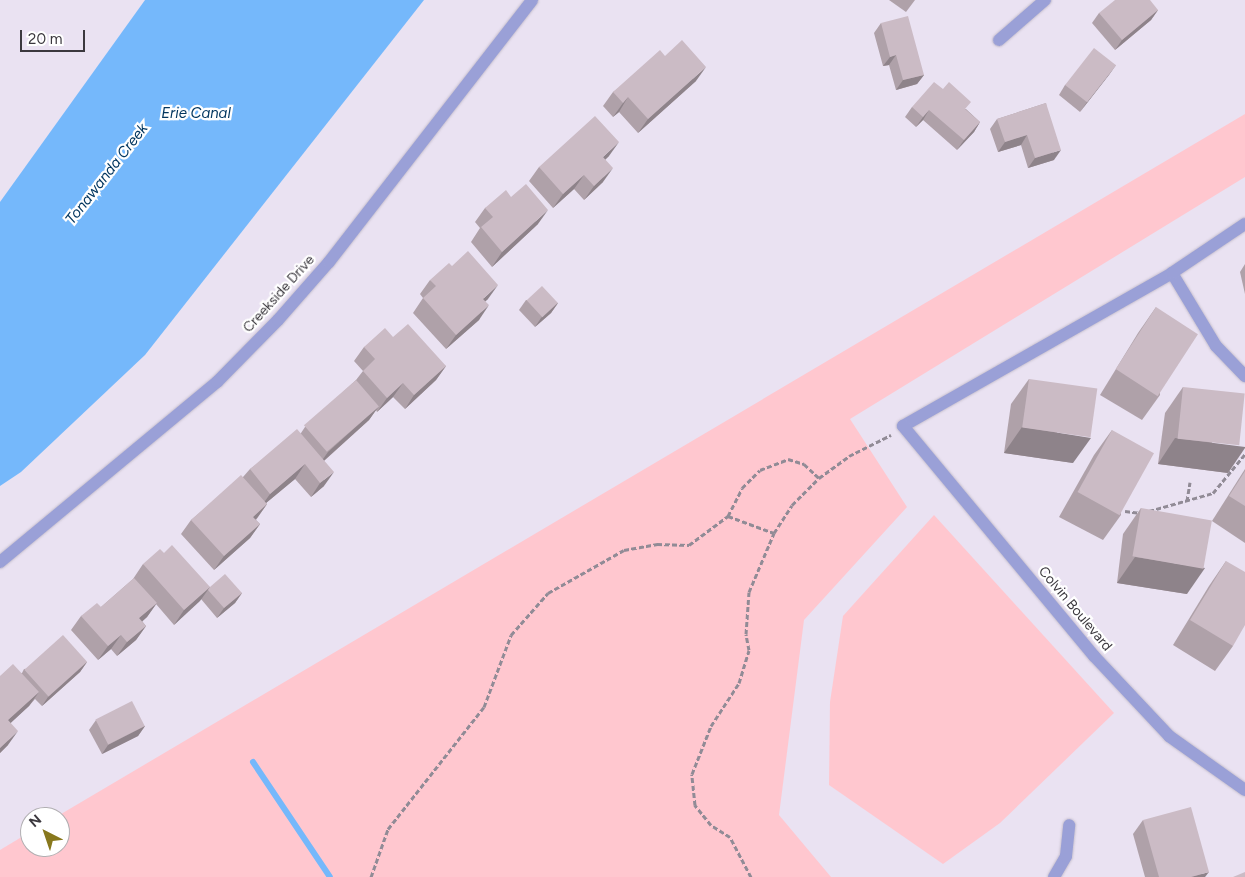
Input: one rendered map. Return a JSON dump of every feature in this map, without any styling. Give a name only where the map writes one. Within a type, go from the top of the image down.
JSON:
[{"type":"street","name":"Creekside Drive","points":[[0,562],[217,382],[278,320],[329,262],[532,0]]},
{"type":"street","points":[[999,40],[1045,0]]},
{"type":"street","points":[[903,426],[1172,273],[1245,224]]},
{"type":"street","points":[[1172,273],[1216,346],[1245,376]]},
{"type":"street","name":"Colvin Boulevard","points":[[903,426],[1101,664],[1170,736],[1245,790]]},
{"type":"street","points":[[1054,877],[1066,856],[1069,826]]},
{"type":"path","points":[[751,877],[730,837],[711,825],[695,805],[692,774],[711,726],[739,682],[749,650],[746,634],[749,592],[774,533],[792,505],[819,478],[849,456],[882,442],[903,426]]},
{"type":"path","points":[[1125,511],[1141,513],[1213,493],[1245,454]]},
{"type":"path","points":[[371,877],[388,829],[484,707],[511,636],[548,593],[624,550],[657,544],[689,545],[728,516],[742,488],[760,470],[788,459],[804,464],[819,478]]},
{"type":"path","points":[[1187,501],[1190,482]]},
{"type":"path","points":[[1160,508],[1160,515]]},
{"type":"path","points":[[728,516],[774,533]]},
{"type":"shaded area","points":[[1245,114],[1245,177],[850,419],[907,507],[804,620],[779,815],[831,877],[0,877],[0,850],[20,838],[20,857],[70,857],[70,809]]},
{"type":"shaded area","points":[[934,515],[1114,713],[1000,823],[943,864],[829,785],[830,702],[843,616]]},
{"type":"water","name":"Erie Canal","points":[[145,0],[424,0],[145,355],[21,472],[0,486],[0,202]]},
{"type":"building","points":[[1115,0],[1150,0],[1158,10],[1122,40],[1099,13]]},
{"type":"building","points":[[908,16],[924,75],[903,80],[896,55],[890,57],[881,23]]},
{"type":"building","points":[[682,40],[706,67],[648,119],[628,97],[623,103],[613,92],[660,50],[665,56]]},
{"type":"building","points":[[1094,48],[1116,65],[1087,102],[1065,85]]},
{"type":"building","points":[[934,82],[943,89],[949,82],[971,102],[965,109],[980,122],[964,140],[929,110],[923,117],[912,107]]},
{"type":"building","points":[[1046,103],[1061,150],[1035,158],[1027,135],[1005,142],[997,119]]},
{"type":"building","points":[[595,116],[619,142],[603,157],[613,168],[594,186],[584,175],[563,194],[539,167]]},
{"type":"building","points":[[526,184],[548,210],[502,252],[481,227],[493,217],[485,208],[506,190],[511,197]]},
{"type":"building","points":[[468,251],[498,285],[483,299],[489,305],[456,335],[423,298],[436,286],[430,280],[449,263],[452,266]]},
{"type":"building","points":[[542,286],[558,303],[542,317],[527,300]]},
{"type":"building","points":[[1156,307],[1198,334],[1158,396],[1116,369]]},
{"type":"building","points":[[408,324],[446,366],[414,395],[403,383],[387,398],[363,371],[375,359],[364,347],[385,328],[393,337]]},
{"type":"building","points":[[1029,379],[1097,389],[1091,437],[1022,428]]},
{"type":"building","points":[[356,380],[379,406],[327,452],[304,425]]},
{"type":"building","points":[[1183,387],[1245,393],[1239,445],[1178,439]]},
{"type":"building","points":[[297,429],[334,472],[320,483],[305,464],[270,494],[250,469]]},
{"type":"building","points":[[1112,430],[1154,453],[1120,515],[1078,492]]},
{"type":"building","points":[[1245,471],[1245,506],[1229,496]]},
{"type":"building","points":[[241,475],[267,504],[253,517],[260,524],[224,556],[191,520]]},
{"type":"building","points":[[1141,508],[1212,521],[1203,569],[1132,556]]},
{"type":"building","points":[[172,545],[210,587],[184,610],[143,564],[160,549],[164,553]]},
{"type":"building","points":[[1226,561],[1245,572],[1245,625],[1233,646],[1190,620]]},
{"type":"building","points":[[225,574],[242,593],[224,608],[208,590]]},
{"type":"building","points":[[134,578],[157,603],[139,618],[146,626],[127,642],[121,635],[108,646],[81,616],[97,603],[101,607]]},
{"type":"building","points":[[63,635],[87,662],[48,697],[24,670]]},
{"type":"building","points":[[13,664],[39,692],[8,720],[18,731],[0,748],[0,676]]},
{"type":"building","points":[[132,701],[145,726],[108,745],[95,720]]},
{"type":"building","points":[[1191,807],[1209,872],[1191,877],[1159,877],[1143,820]]},
{"type":"building","points":[[1245,872],[1245,877],[1233,877]]},
{"type":"waterway","points":[[253,762],[330,877]]},
{"type":"water label","name":"Tonawanda Creek","points":[[107,174]]}]
